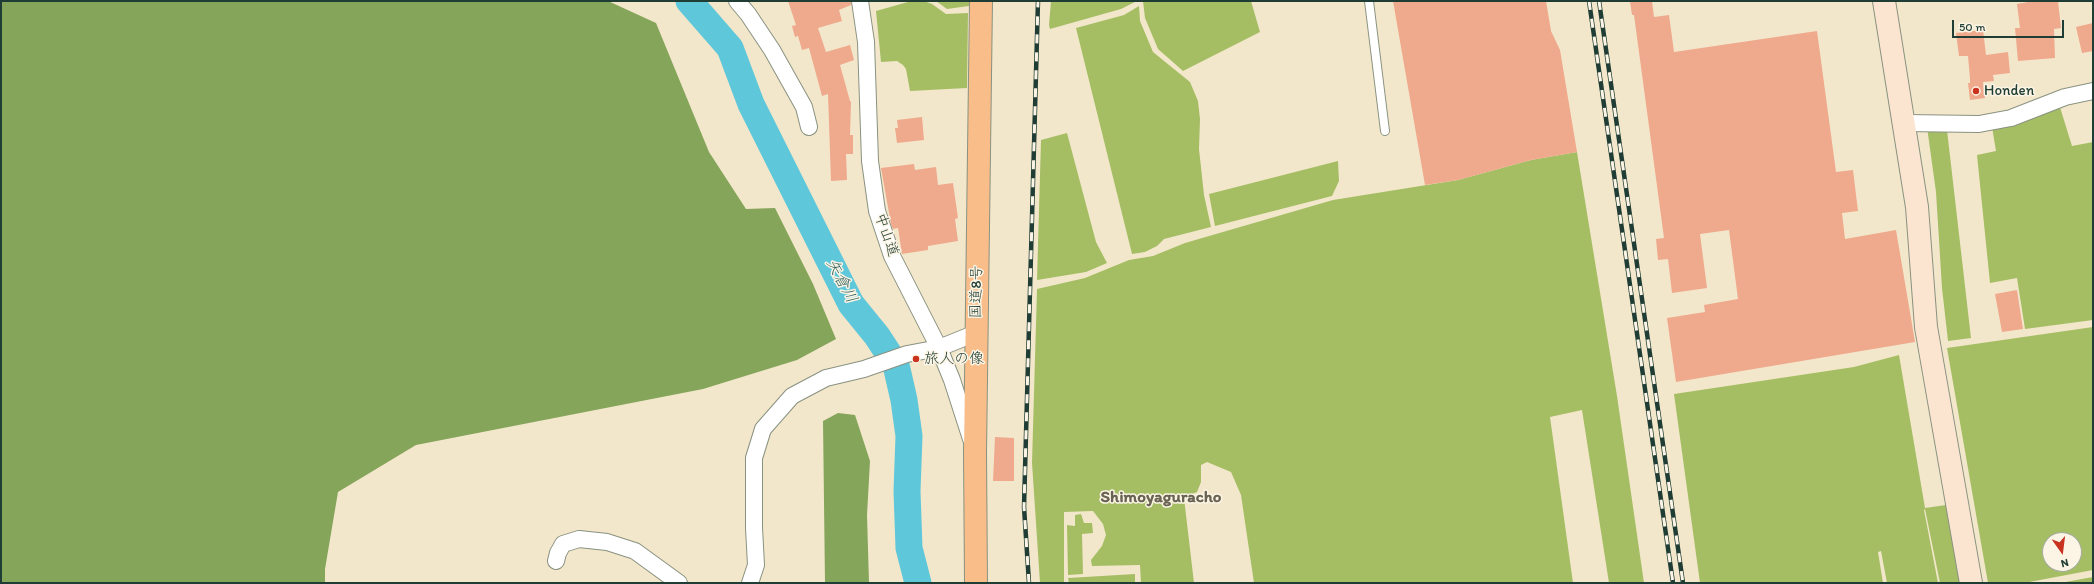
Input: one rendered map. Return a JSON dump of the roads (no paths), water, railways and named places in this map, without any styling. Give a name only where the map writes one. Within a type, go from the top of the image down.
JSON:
[{"type":"highway","name":"国道8号","points":[[976,583],[976,333],[981,1]]},
{"type":"street","points":[[737,1],[748,14],[772,50],[804,107],[809,127]]},
{"type":"street","name":"中山道","points":[[860,1],[868,56],[870,161],[877,211],[892,256],[938,348],[952,380],[975,453]]},
{"type":"street","points":[[1884,1],[1905,122],[1917,207],[1926,327],[1971,583]]},
{"type":"street","points":[[1905,122],[1979,124],[2011,118],[2065,96],[2093,91]]},
{"type":"street","points":[[750,583],[756,565],[754,528],[754,458],[763,429],[792,396],[826,378],[864,369],[907,354],[938,348],[976,333]]},
{"type":"street","points":[[952,380],[976,389]]},
{"type":"street","points":[[556,561],[563,544],[579,539],[607,542],[635,551],[679,583]]},
{"type":"lane","points":[[1369,1],[1385,131]]},
{"type":"waterway","name":"矢倉川","points":[[689,1],[730,48],[751,104],[851,304],[877,336],[896,365],[904,400],[909,436],[907,491],[909,548],[918,583]]},
{"type":"railway","points":[[1029,583],[1024,507],[1038,1]]},
{"type":"railway","points":[[1589,1],[1673,583]]},
{"type":"railway","points":[[1599,1],[1683,583]]},
{"type":"place","name":"Honden","points":[[1976,91]]},
{"type":"place","name":"旅人の像","points":[[916,359]]},
{"type":"district","name":"Shimoyaguracho","points":[[1161,498]]}]
